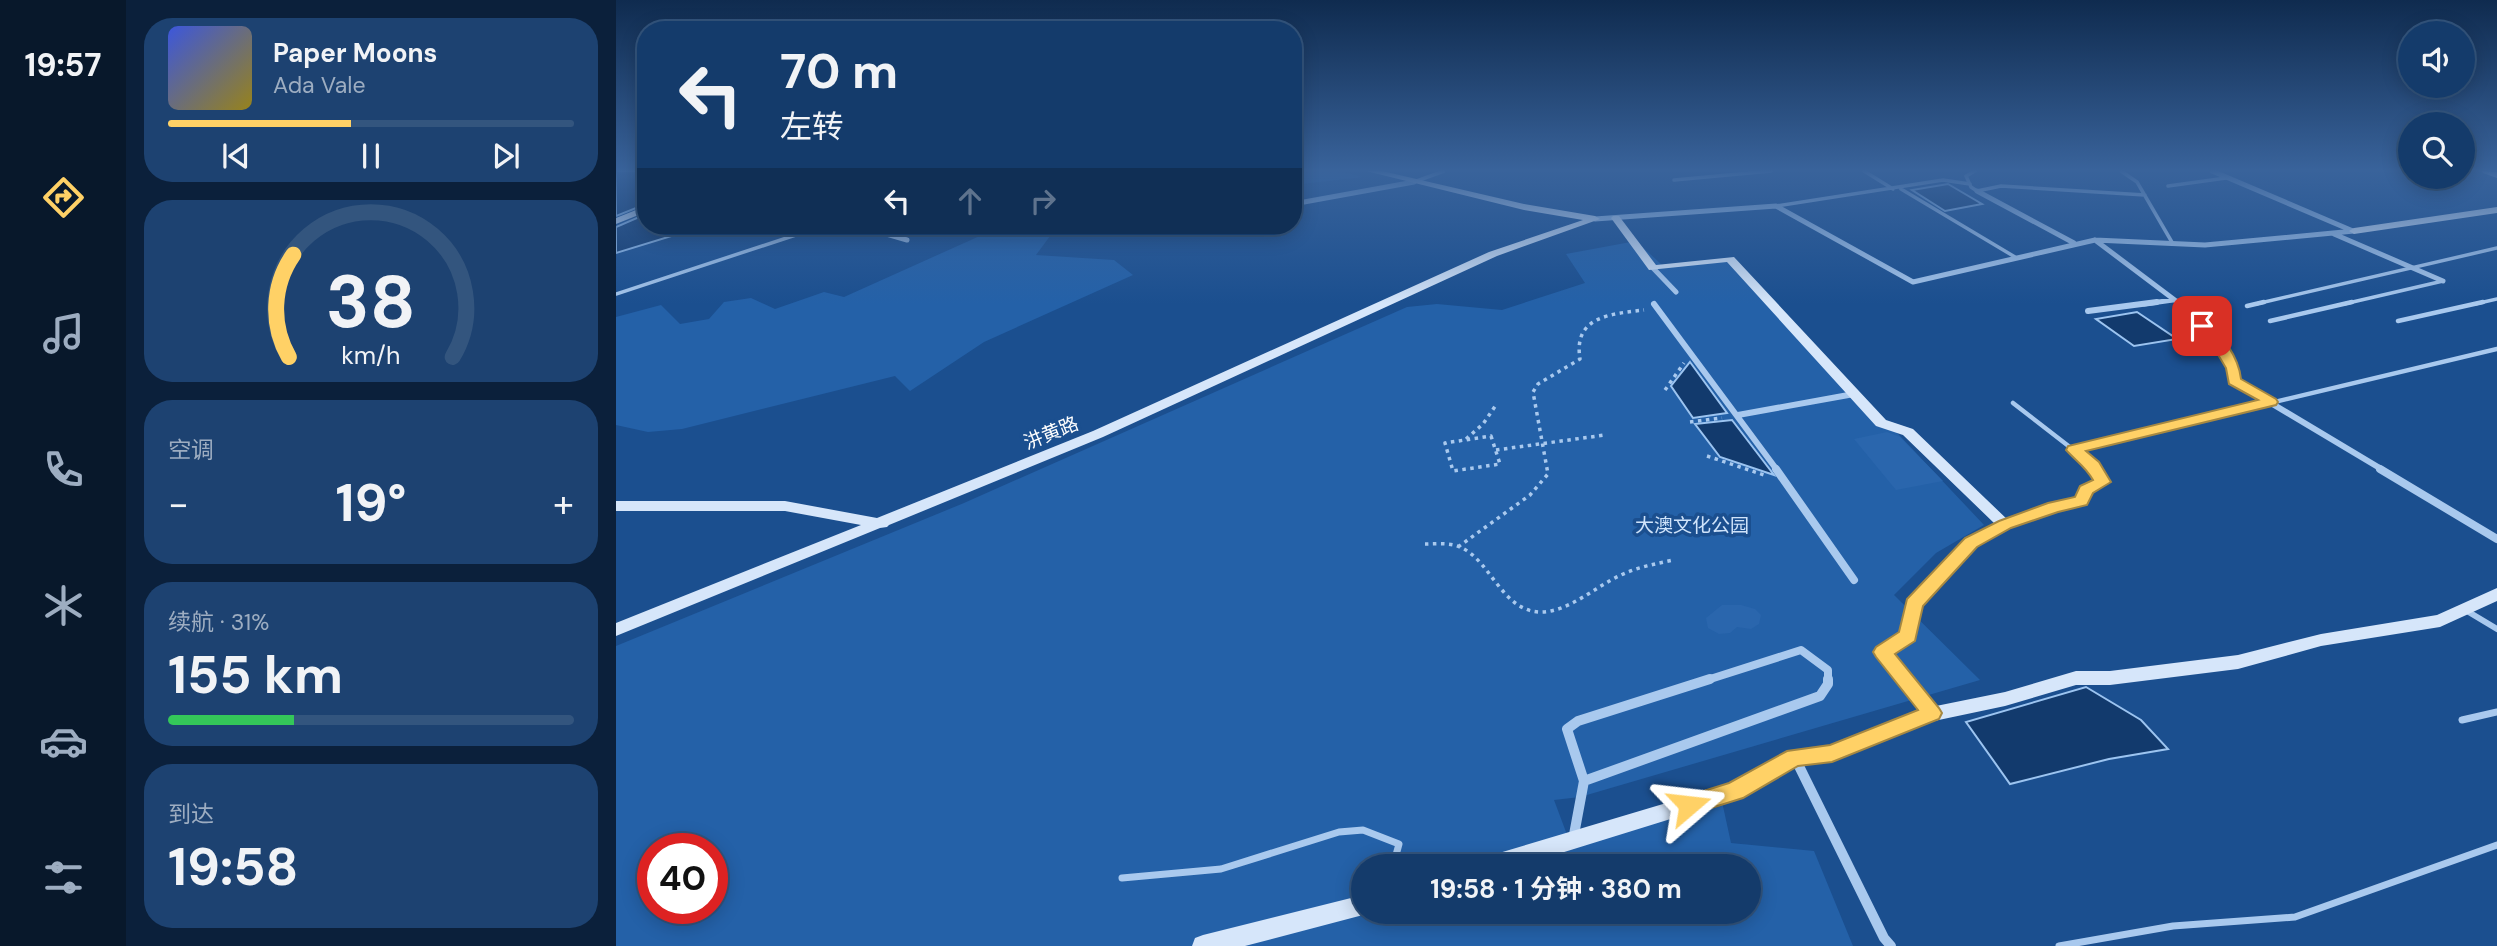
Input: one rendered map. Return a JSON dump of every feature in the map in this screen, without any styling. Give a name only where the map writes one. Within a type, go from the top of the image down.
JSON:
[{"type":"street","points":[[1572,215],[1595,219],[1653,215]]},
{"type":"street","points":[[1792,215],[1913,282],[2095,240],[2205,246],[2334,234],[2462,215]]},
{"type":"street","points":[[2023,215],[2075,243]]},
{"type":"street","points":[[2319,215],[2354,231]]},
{"type":"street","points":[[1615,218],[1653,268],[1676,292]]},
{"type":"street","name":"汫黄路","points":[[616,630],[1098,435],[1493,254],[1595,219]]},
{"type":"street","points":[[2334,234],[2443,281]]},
{"type":"street","points":[[889,235],[906,240]]},
{"type":"street","points":[[2095,240],[2112,256],[2146,276],[2216,339],[2233,368],[2234,381],[2497,539]]},
{"type":"street","points":[[1653,268],[1730,259],[1881,423],[1908,432],[2005,524]]},
{"type":"street","points":[[2088,311],[2174,300]]},
{"type":"street","points":[[1655,306],[1738,415],[1854,580]]},
{"type":"street","points":[[1738,415],[1854,394]]},
{"type":"street","points":[[1932,713],[1883,652],[1908,636],[1914,604],[1971,542],[2005,524],[2054,507],[2082,501],[2086,490],[2103,482]]},
{"type":"street","points":[[616,506],[785,506],[882,524]]},
{"type":"street","points":[[1528,854],[1735,791],[1794,758],[1832,753],[1932,713],[2005,699],[2076,678],[2110,678],[2238,662],[2321,640],[2440,621],[2497,594]]},
{"type":"street","points":[[1573,840],[1584,780],[1567,729],[1578,721],[1801,650],[1828,670],[1828,684],[1820,696],[1584,780]]},
{"type":"street","points":[[1794,758],[1884,938],[1891,946]]},
{"type":"street","points":[[1203,946],[1351,908]]},
{"type":"lane","points":[[1945,215],[2015,257]]},
{"type":"lane","points":[[2157,215],[2173,244]]},
{"type":"lane","points":[[616,294],[796,235]]},
{"type":"lane","points":[[2247,306],[2497,248]]},
{"type":"lane","points":[[2270,321],[2443,281]]},
{"type":"lane","points":[[2398,321],[2497,299]]},
{"type":"lane","points":[[2074,450],[2497,349]]},
{"type":"lane","points":[[2013,403],[2093,465],[2103,482]]},
{"type":"lane","points":[[2461,611],[2470,611],[2497,629]]},
{"type":"lane","points":[[2462,720],[2497,712]]},
{"type":"lane","points":[[1122,878],[1221,869],[1339,832],[1363,830],[1399,844],[1396,854]]},
{"type":"lane","points":[[2059,946],[2173,926],[2295,917],[2497,845]]},
{"type":"path","points":[[1458,547],[1530,495],[1548,474],[1533,392],[1538,384],[1580,359],[1576,347],[1578,337],[1601,317],[1655,306]]},
{"type":"path","points":[[1665,390],[1691,353]]},
{"type":"path","points":[[1465,440],[1483,424],[1496,405]]},
{"type":"path","points":[[1690,422],[1711,419]]},
{"type":"path","points":[[1496,450],[1605,435]]},
{"type":"path","points":[[1491,436],[1500,464],[1453,471],[1445,443],[1465,440],[1491,436]]},
{"type":"path","points":[[1707,456],[1786,483]]},
{"type":"path","points":[[1425,544],[1466,550],[1507,595],[1527,610],[1537,612],[1553,610],[1618,576],[1673,560]]},
{"type":"green space","points":[[982,235],[1051,235],[1036,255],[1114,260],[1133,275],[984,342],[910,391],[895,376],[682,429],[648,432],[616,425],[616,317],[661,305],[680,324],[709,319],[724,302],[751,298],[775,309],[824,292],[844,297]]},
{"type":"green space","name":"大澳文化公园","points":[[1636,241],[1662,265],[1732,258],[1984,525],[1936,553],[1894,595],[1980,680],[1580,797],[1554,800],[1572,848],[1721,797],[1731,843],[1814,851],[1853,946],[616,946],[616,646],[964,503],[1407,307],[1437,304],[1502,310],[1585,283],[1566,254]]},
{"type":"shaded area","points":[[637,218],[637,235],[675,235],[616,253],[616,227]]},
{"type":"shaded area","points":[[2137,312],[2177,339],[2134,346],[2096,319]]},
{"type":"shaded area","points":[[1690,362],[1727,413],[1693,418],[1671,386]]},
{"type":"shaded area","points":[[1732,420],[1774,475],[1720,457],[1695,424]]},
{"type":"shaded area","points":[[2086,687],[2141,720],[2168,749],[2109,759],[2010,784],[1966,722]]},
{"type":"building","points":[[1887,432],[1900,437],[1943,481],[1896,490],[1854,439]]},
{"type":"building","points":[[1722,605],[1741,605],[1755,609],[1761,615],[1759,624],[1751,629],[1737,627],[1730,633],[1719,634],[1708,628],[1706,618]]},
{"type":"route","points":[[1689,805],[1735,791],[1794,758],[1832,753],[1932,713],[1883,652],[1908,636],[1914,604],[1971,542],[2005,524],[2054,507],[2082,501],[2086,490],[2103,482],[2093,465],[2074,450],[2271,402],[2234,381],[2233,368],[2216,339],[2202,326]]}]
